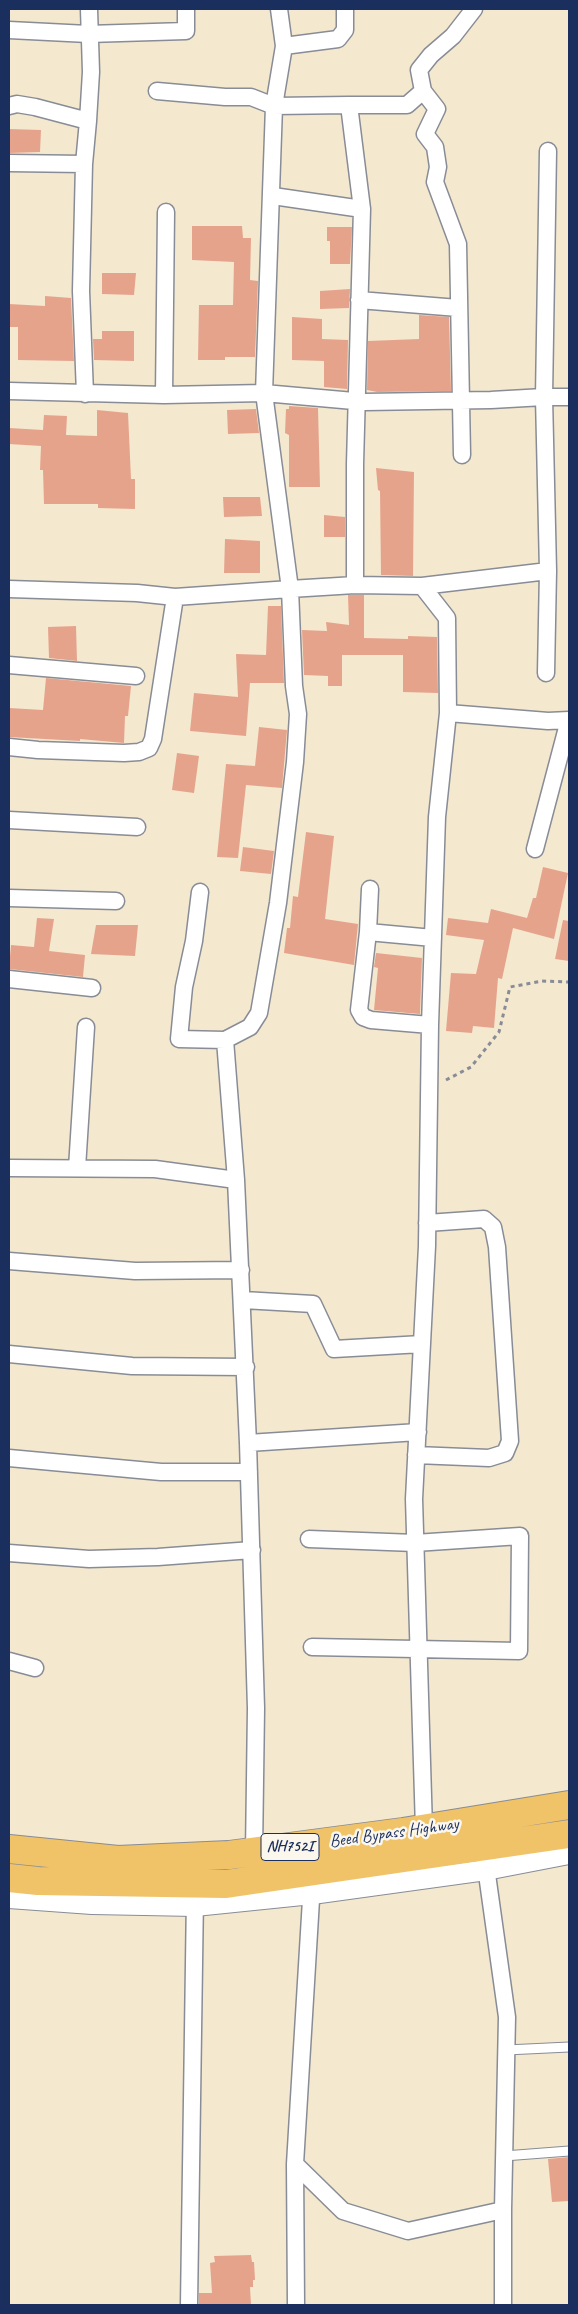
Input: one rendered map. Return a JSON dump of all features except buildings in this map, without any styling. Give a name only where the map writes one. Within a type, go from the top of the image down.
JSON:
[{"type":"highway","name":"Beed Bypass Highway","points":[[9,1849],[118,1860],[229,1856],[254,1846],[569,1805]]},
{"type":"highway","name":"Beed Bypass Highway","points":[[9,1878],[195,1895],[226,1884],[312,1883],[485,1859],[569,1841]]},
{"type":"street","points":[[85,394],[81,291],[84,164],[91,72],[88,34],[89,9]]},
{"type":"street","points":[[9,30],[88,34],[186,31],[186,9]]},
{"type":"street","points":[[200,892],[194,941],[184,987],[179,1038],[225,1040],[250,1027],[259,1013],[278,903],[295,762],[298,714],[294,686],[290,589],[264,393],[273,196],[274,106],[284,46],[279,9]]},
{"type":"street","points":[[284,46],[338,38],[344,30],[345,9]]},
{"type":"street","points":[[462,455],[458,244],[435,182],[438,168],[435,147],[425,134],[438,109],[423,91],[419,70],[431,55],[453,36],[474,9]]},
{"type":"street","points":[[157,91],[225,97],[251,97],[274,106],[407,105],[423,91]]},
{"type":"street","points":[[9,106],[17,104],[88,121]]},
{"type":"street","points":[[349,104],[362,209],[356,401],[355,585]]},
{"type":"street","points":[[546,673],[548,571],[544,397],[548,151]]},
{"type":"street","points":[[9,163],[84,164]]},
{"type":"street","points":[[273,196],[362,209]]},
{"type":"street","points":[[164,395],[166,212]]},
{"type":"street","points":[[359,300],[458,308]]},
{"type":"street","points":[[9,391],[164,395],[264,393],[356,401],[569,397]]},
{"type":"street","points":[[9,589],[137,593],[175,597],[355,585],[422,586],[548,571]]},
{"type":"street","points":[[422,586],[447,618],[448,713],[437,817],[430,1025],[427,1223],[414,1499],[417,1648],[424,1823],[569,1793]]},
{"type":"street","points":[[9,747],[124,753],[138,752],[149,748],[153,739],[175,597]]},
{"type":"street","points":[[9,665],[136,676]]},
{"type":"street","points":[[448,713],[548,721],[569,720],[535,849]]},
{"type":"street","points":[[9,820],[137,827]]},
{"type":"street","points":[[370,889],[368,932],[359,1010],[364,1017],[370,1020],[430,1025]]},
{"type":"street","points":[[9,898],[116,901]]},
{"type":"street","points":[[368,932],[433,938]]},
{"type":"street","points":[[9,979],[92,988]]},
{"type":"street","points":[[77,1168],[86,1027]]},
{"type":"street","points":[[9,1838],[131,1847],[254,1846],[256,1708],[246,1367],[236,1180],[225,1040]]},
{"type":"street","points":[[9,1168],[155,1169],[236,1180]]},
{"type":"street","points":[[416,1455],[488,1458],[504,1453],[510,1441],[497,1247],[493,1228],[484,1219],[427,1223]]},
{"type":"street","points":[[9,1261],[135,1271],[241,1270]]},
{"type":"street","points":[[243,1300],[314,1304],[334,1349],[422,1344]]},
{"type":"street","points":[[9,1354],[132,1366],[246,1367]]},
{"type":"street","points":[[248,1443],[418,1432]]},
{"type":"street","points":[[9,1458],[161,1472],[249,1472]]},
{"type":"street","points":[[309,1539],[416,1543],[520,1536],[519,1651],[312,1647]]},
{"type":"street","points":[[9,1553],[89,1559],[158,1557],[252,1550]]},
{"type":"street","points":[[9,1661],[35,1668]]},
{"type":"street","points":[[485,1859],[507,2017],[503,2305]]},
{"type":"street","points":[[296,2305],[295,2164],[312,1883]]},
{"type":"street","points":[[9,1898],[92,1904],[195,1895],[189,2305]]},
{"type":"street","points":[[295,2164],[343,2211],[408,2231],[503,2210]]},
{"type":"lane","points":[[506,2050],[569,2047]]},
{"type":"lane","points":[[504,2156],[569,2151]]},
{"type":"path","points":[[429,1088],[471,1067],[489,1046],[499,1032],[510,987],[542,980],[569,982]]}]
